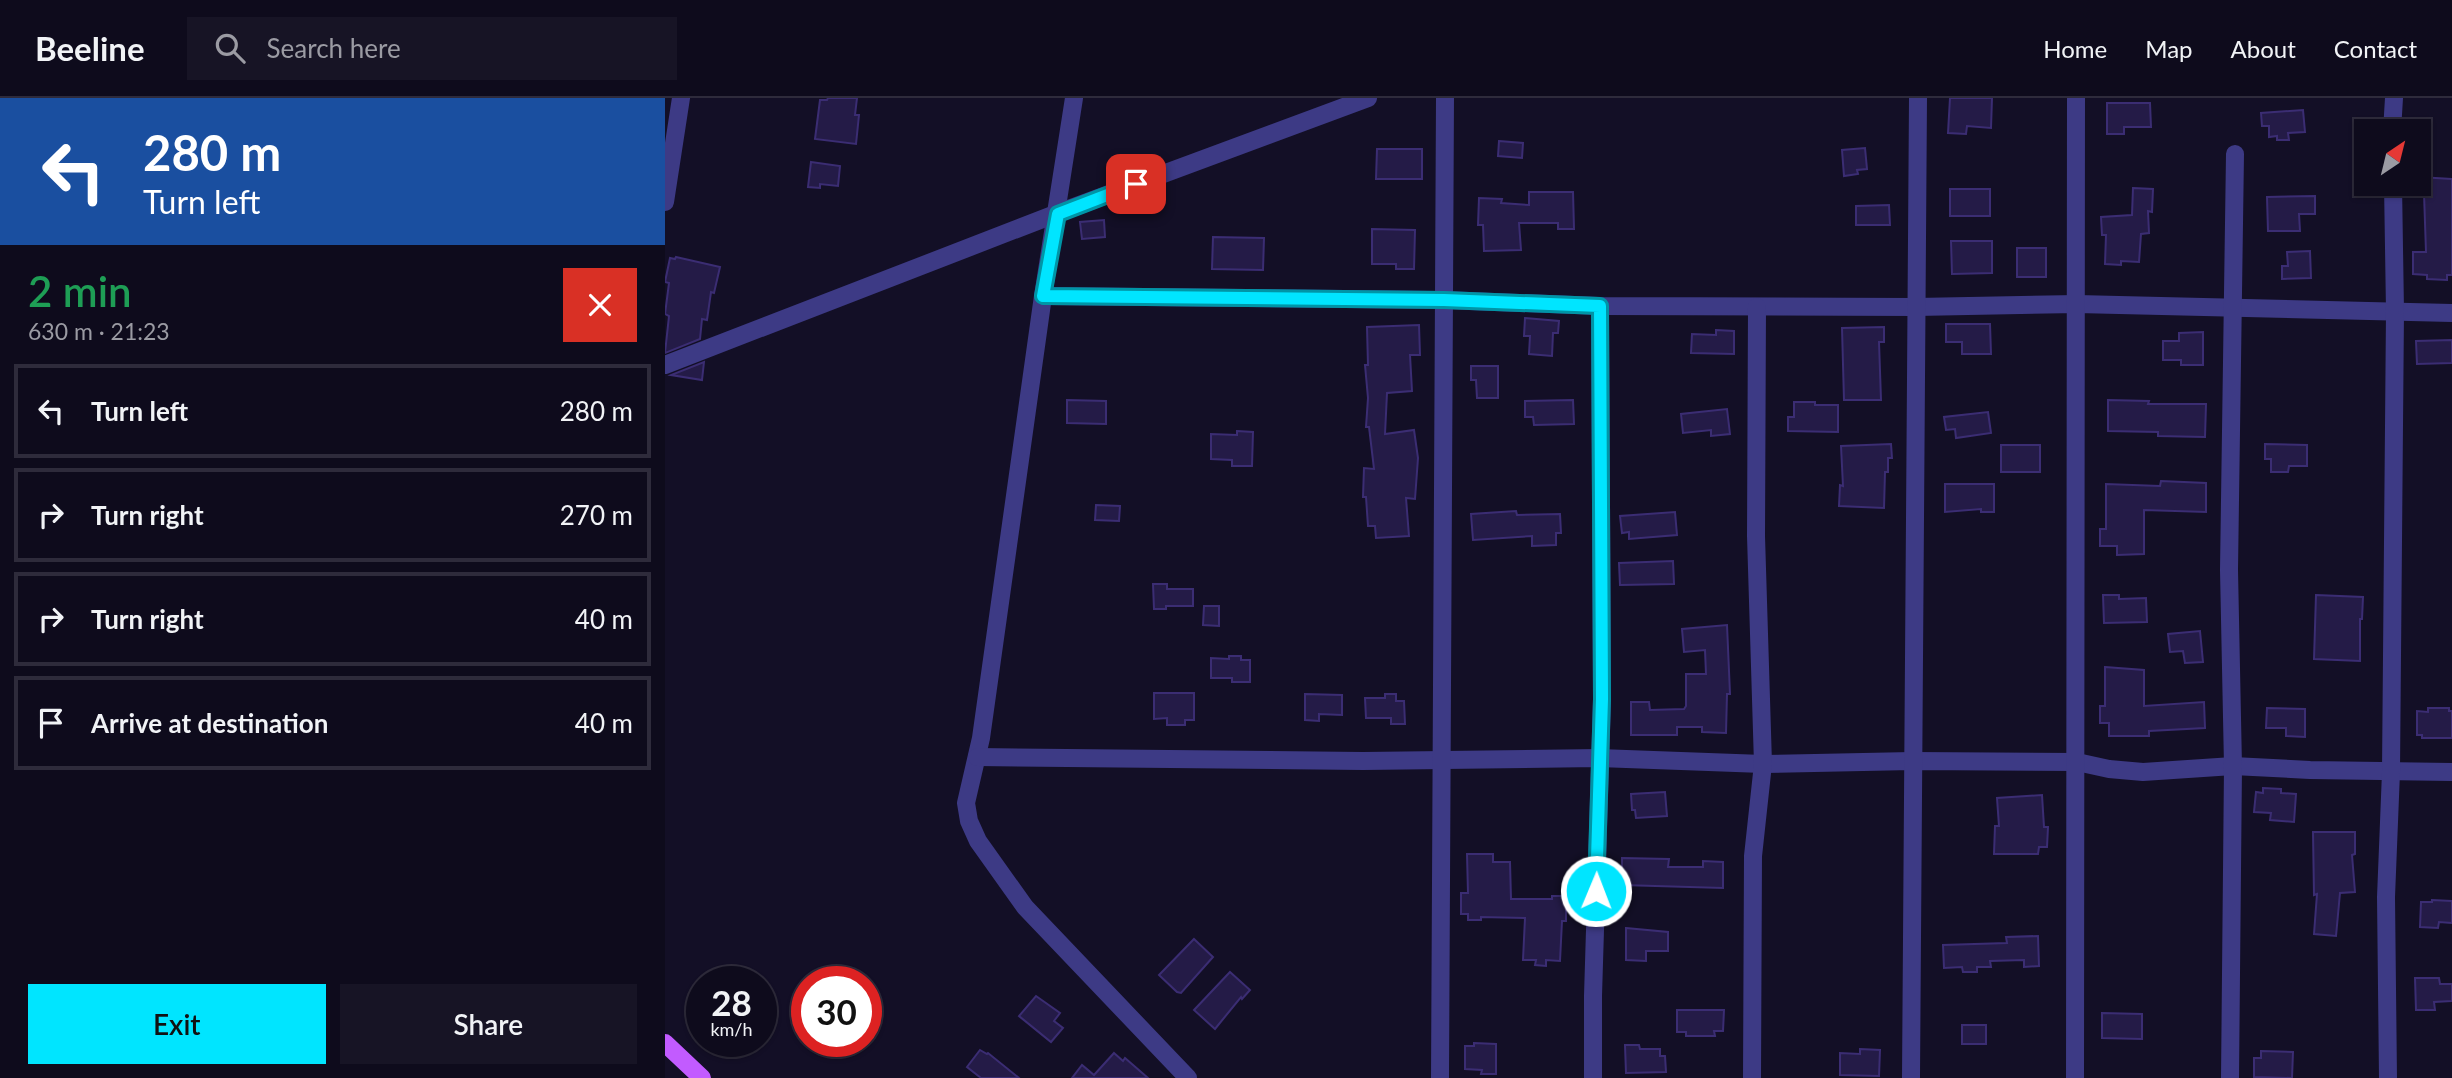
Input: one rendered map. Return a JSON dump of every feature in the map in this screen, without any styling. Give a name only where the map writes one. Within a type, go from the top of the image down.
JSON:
[{"type":"main road","points":[[665,1043],[702,1078]]},
{"type":"street","points":[[665,202],[681,98]]},
{"type":"street","points":[[1075,98],[1043,296],[977,757],[966,803],[969,821],[978,841],[1025,907],[1188,1078]]},
{"type":"street","points":[[665,365],[1368,98]]},
{"type":"street","points":[[1440,1078],[1445,98]]},
{"type":"street","points":[[1911,1078],[1918,98]]},
{"type":"street","points":[[2075,1078],[2076,98]]},
{"type":"street","points":[[2392,119],[2393,98]]},
{"type":"street","points":[[2230,1078],[2233,766],[2229,570],[2235,154]]},
{"type":"street","points":[[2388,1078],[2386,897],[2391,772],[2395,311],[2393,196]]},
{"type":"street","points":[[1043,296],[1444,300],[1600,306],[1916,307],[2077,304],[2452,313]]},
{"type":"street","points":[[1593,1078],[1602,699],[1600,306]]},
{"type":"street","points":[[1752,1078],[1753,856],[1763,764],[1755,536],[1757,307]]},
{"type":"street","points":[[977,757],[1363,761],[1599,758],[1763,764],[2077,762],[2109,769],[2143,772],[2233,766],[2452,772]]},
{"type":"building","points":[[857,98],[855,115],[859,115],[856,144],[815,139],[820,100]]},
{"type":"building","points":[[1950,98],[1992,98],[1991,128],[1967,126],[1966,134],[1948,133]]},
{"type":"building","points":[[2107,103],[2150,103],[2151,127],[2124,127],[2124,134],[2107,134]]},
{"type":"building","points":[[2303,110],[2305,132],[2288,133],[2289,140],[2277,140],[2277,136],[2269,137],[2269,126],[2262,126],[2261,113]]},
{"type":"building","points":[[1499,141],[1523,143],[1522,158],[1498,156]]},
{"type":"building","points":[[1865,148],[1867,169],[1857,170],[1858,174],[1844,176],[1842,150]]},
{"type":"building","points":[[1377,149],[1422,149],[1422,179],[1376,179]]},
{"type":"building","points":[[811,162],[840,166],[838,186],[820,184],[820,188],[808,187]]},
{"type":"building","points":[[2431,178],[2452,179],[2452,275],[2447,275],[2447,280],[2427,279],[2427,275],[2413,274],[2413,252],[2426,252],[2424,196],[2431,196]]},
{"type":"building","points":[[2133,188],[2153,189],[2152,212],[2148,211],[2149,233],[2141,234],[2139,262],[2105,264],[2106,235],[2102,235],[2101,217],[2132,215]]},
{"type":"building","points":[[1950,189],[1990,189],[1990,216],[1950,216]]},
{"type":"building","points":[[1529,192],[1573,192],[1574,229],[1558,229],[1558,223],[1519,223],[1521,250],[1484,251],[1483,225],[1478,225],[1479,198],[1502,199],[1501,203],[1529,205]]},
{"type":"building","points":[[2315,196],[2315,214],[2299,214],[2300,231],[2268,231],[2267,197]]},
{"type":"building","points":[[1889,205],[1890,225],[1856,225],[1856,206]]},
{"type":"building","points":[[1104,220],[1105,237],[1082,239],[1080,222]]},
{"type":"building","points":[[1372,229],[1415,230],[1414,269],[1396,269],[1396,264],[1372,264]]},
{"type":"building","points":[[1213,237],[1264,238],[1263,270],[1212,269]]},
{"type":"building","points":[[1951,241],[1992,241],[1992,273],[1952,274]]},
{"type":"building","points":[[2017,248],[2046,248],[2046,277],[2017,277]]},
{"type":"building","points":[[2310,251],[2311,278],[2282,279],[2282,266],[2288,266],[2287,252]]},
{"type":"building","points":[[670,258],[720,267],[714,293],[711,292],[707,320],[702,319],[700,339],[665,353],[669,316],[665,314],[669,283],[665,282]]},
{"type":"building","points":[[1525,318],[1559,321],[1558,333],[1553,333],[1552,356],[1529,354],[1530,336],[1524,336]]},
{"type":"building","points":[[1946,324],[1990,324],[1991,354],[1962,354],[1962,342],[1946,342]]},
{"type":"building","points":[[1419,325],[1420,355],[1410,355],[1412,391],[1387,393],[1385,434],[1414,430],[1418,458],[1415,499],[1406,498],[1409,536],[1376,538],[1375,526],[1368,526],[1366,497],[1363,497],[1364,468],[1374,469],[1369,427],[1366,427],[1367,327]]},
{"type":"building","points":[[1884,327],[1884,342],[1879,342],[1881,400],[1844,400],[1842,328]]},
{"type":"building","points":[[1716,330],[1734,331],[1734,354],[1691,353],[1692,334],[1716,335]]},
{"type":"building","points":[[2203,332],[2203,365],[2181,365],[2181,360],[2163,360],[2163,341],[2179,341],[2179,333]]},
{"type":"building","points":[[2452,340],[2452,363],[2417,364],[2416,341]]},
{"type":"building","points":[[704,362],[702,380],[671,375]]},
{"type":"building","points":[[1471,366],[1498,366],[1498,398],[1477,398],[1476,380],[1471,380]]},
{"type":"building","points":[[1067,400],[1106,401],[1106,424],[1067,423]]},
{"type":"building","points":[[1573,400],[1574,424],[1534,425],[1533,417],[1525,417],[1525,401]]},
{"type":"building","points":[[2108,400],[2149,401],[2148,404],[2206,404],[2205,437],[2108,431]]},
{"type":"building","points":[[1794,402],[1838,405],[1838,432],[1788,431],[1788,417],[1794,417]]},
{"type":"building","points":[[1727,409],[1730,434],[1711,436],[1711,430],[1683,433],[1681,414]]},
{"type":"building","points":[[1988,412],[1991,433],[1956,438],[1955,429],[1946,430],[1944,417]]},
{"type":"building","points":[[1237,431],[1253,432],[1252,466],[1232,466],[1232,460],[1211,459],[1211,434],[1237,435]]},
{"type":"building","points":[[1891,444],[1892,458],[1888,458],[1888,472],[1885,472],[1884,508],[1839,506],[1840,485],[1843,486],[1841,446]]},
{"type":"building","points":[[2265,444],[2307,445],[2307,466],[2289,466],[2288,472],[2271,472],[2271,459],[2265,459]]},
{"type":"building","points":[[2001,445],[2040,445],[2040,472],[2001,472]]},
{"type":"building","points":[[2161,481],[2206,483],[2206,512],[2144,510],[2144,554],[2117,555],[2117,546],[2100,546],[2100,529],[2106,529],[2106,484],[2160,486]]},
{"type":"building","points":[[1945,484],[1994,484],[1994,512],[1981,512],[1981,509],[1945,512]]},
{"type":"building","points":[[1096,505],[1120,506],[1119,521],[1095,520]]},
{"type":"building","points":[[1516,511],[1517,515],[1560,514],[1561,533],[1556,533],[1556,545],[1532,546],[1532,536],[1473,540],[1471,514]]},
{"type":"building","points":[[1675,512],[1677,535],[1629,539],[1629,532],[1622,533],[1620,516]]},
{"type":"building","points":[[1673,561],[1674,584],[1620,585],[1619,563]]},
{"type":"building","points":[[1153,584],[1167,584],[1167,589],[1193,589],[1193,606],[1154,609]]},
{"type":"building","points":[[2103,595],[2119,595],[2119,599],[2146,598],[2147,622],[2104,623]]},
{"type":"building","points":[[2316,595],[2363,597],[2360,661],[2314,659]]},
{"type":"building","points":[[1204,606],[1219,606],[1219,626],[1203,625]]},
{"type":"building","points":[[1727,625],[1730,694],[1727,694],[1726,733],[1702,732],[1702,727],[1677,727],[1677,735],[1631,735],[1631,702],[1649,702],[1650,710],[1684,709],[1686,674],[1706,674],[1705,650],[1684,652],[1682,629]]},
{"type":"building","points":[[2200,631],[2203,662],[2185,663],[2183,651],[2170,652],[2168,634]]},
{"type":"building","points":[[1229,656],[1241,656],[1241,660],[1250,660],[1250,682],[1232,682],[1232,678],[1211,678],[1211,658],[1229,659]]},
{"type":"building","points":[[2105,667],[2144,670],[2144,706],[2204,702],[2205,728],[2149,731],[2149,736],[2109,736],[2109,723],[2100,723],[2100,706],[2105,706]]},
{"type":"building","points":[[1154,693],[1194,693],[1194,720],[1185,720],[1185,725],[1167,725],[1167,718],[1154,719]]},
{"type":"building","points":[[1305,694],[1342,695],[1342,715],[1319,714],[1319,721],[1305,720]]},
{"type":"building","points":[[1385,694],[1396,694],[1396,701],[1404,701],[1405,724],[1391,724],[1391,718],[1366,718],[1365,698],[1385,698]]},
{"type":"building","points":[[2267,708],[2305,709],[2305,737],[2286,736],[2286,728],[2266,728]]},
{"type":"building","points":[[2428,708],[2449,708],[2449,711],[2452,711],[2452,738],[2422,738],[2422,735],[2417,735],[2417,711],[2428,712]]},
{"type":"building","points":[[2263,788],[2281,789],[2281,793],[2296,794],[2294,822],[2270,820],[2271,813],[2254,812],[2256,792],[2263,793]]},
{"type":"building","points":[[1665,792],[1667,816],[1636,818],[1635,810],[1632,810],[1631,794]]},
{"type":"building","points":[[2042,795],[2044,827],[2048,827],[2047,847],[2039,847],[2038,854],[1994,854],[1995,826],[1999,826],[1997,798]]},
{"type":"building","points":[[2313,832],[2355,832],[2355,854],[2352,855],[2355,892],[2340,893],[2336,936],[2314,934],[2317,894],[2314,895]]},
{"type":"building","points":[[1467,854],[1493,854],[1493,862],[1510,862],[1511,899],[1552,899],[1552,896],[1566,896],[1566,921],[1562,921],[1560,961],[1546,960],[1546,966],[1535,965],[1536,960],[1523,960],[1525,918],[1481,917],[1481,920],[1468,920],[1468,914],[1461,914],[1461,893],[1468,893]]},
{"type":"building","points":[[1622,858],[1669,859],[1668,867],[1703,867],[1703,861],[1723,862],[1723,888],[1622,885]]},
{"type":"building","points":[[2452,901],[2452,923],[2439,922],[2438,928],[2420,927],[2421,902]]},
{"type":"building","points":[[1626,928],[1668,932],[1668,951],[1646,951],[1646,961],[1626,960]]},
{"type":"building","points":[[2038,936],[2039,966],[2024,967],[2024,960],[1990,961],[1991,967],[1977,967],[1977,972],[1963,972],[1962,967],[1944,968],[1943,945],[2007,943],[2006,937]]},
{"type":"building","points":[[1194,939],[1213,957],[1181,993],[1177,992],[1159,975]]},
{"type":"building","points":[[1230,972],[1250,990],[1215,1029],[1194,1010]]},
{"type":"building","points":[[2415,978],[2439,978],[2440,984],[2452,984],[2452,1001],[2434,1002],[2435,1010],[2416,1010]]},
{"type":"building","points":[[1036,996],[1060,1013],[1054,1021],[1063,1028],[1051,1042],[1019,1016]]},
{"type":"building","points":[[1677,1010],[1724,1010],[1723,1031],[1714,1031],[1715,1036],[1686,1036],[1686,1032],[1677,1032]]},
{"type":"building","points":[[2102,1013],[2142,1014],[2142,1039],[2102,1038]]},
{"type":"building","points":[[1962,1025],[1986,1025],[1986,1044],[1962,1044]]},
{"type":"building","points":[[1474,1043],[1496,1044],[1496,1074],[1481,1074],[1482,1070],[1465,1069],[1465,1046],[1474,1046]]},
{"type":"building","points":[[1625,1045],[1639,1045],[1640,1049],[1660,1049],[1660,1056],[1665,1056],[1666,1072],[1626,1073]]},
{"type":"building","points":[[1860,1049],[1880,1050],[1879,1076],[1840,1075],[1840,1053],[1860,1054]]},
{"type":"building","points":[[980,1050],[988,1053],[1019,1078],[981,1078],[967,1067]]},
{"type":"building","points":[[2261,1051],[2293,1052],[2292,1078],[2254,1077],[2254,1058],[2261,1058]]},
{"type":"building","points":[[1114,1053],[1123,1061],[1125,1058],[1148,1078],[1072,1078],[1082,1065],[1094,1075]]},
{"type":"route","points":[[1136,184],[1058,214],[1043,296],[1444,300],[1600,306],[1602,699],[1596,891]]}]
